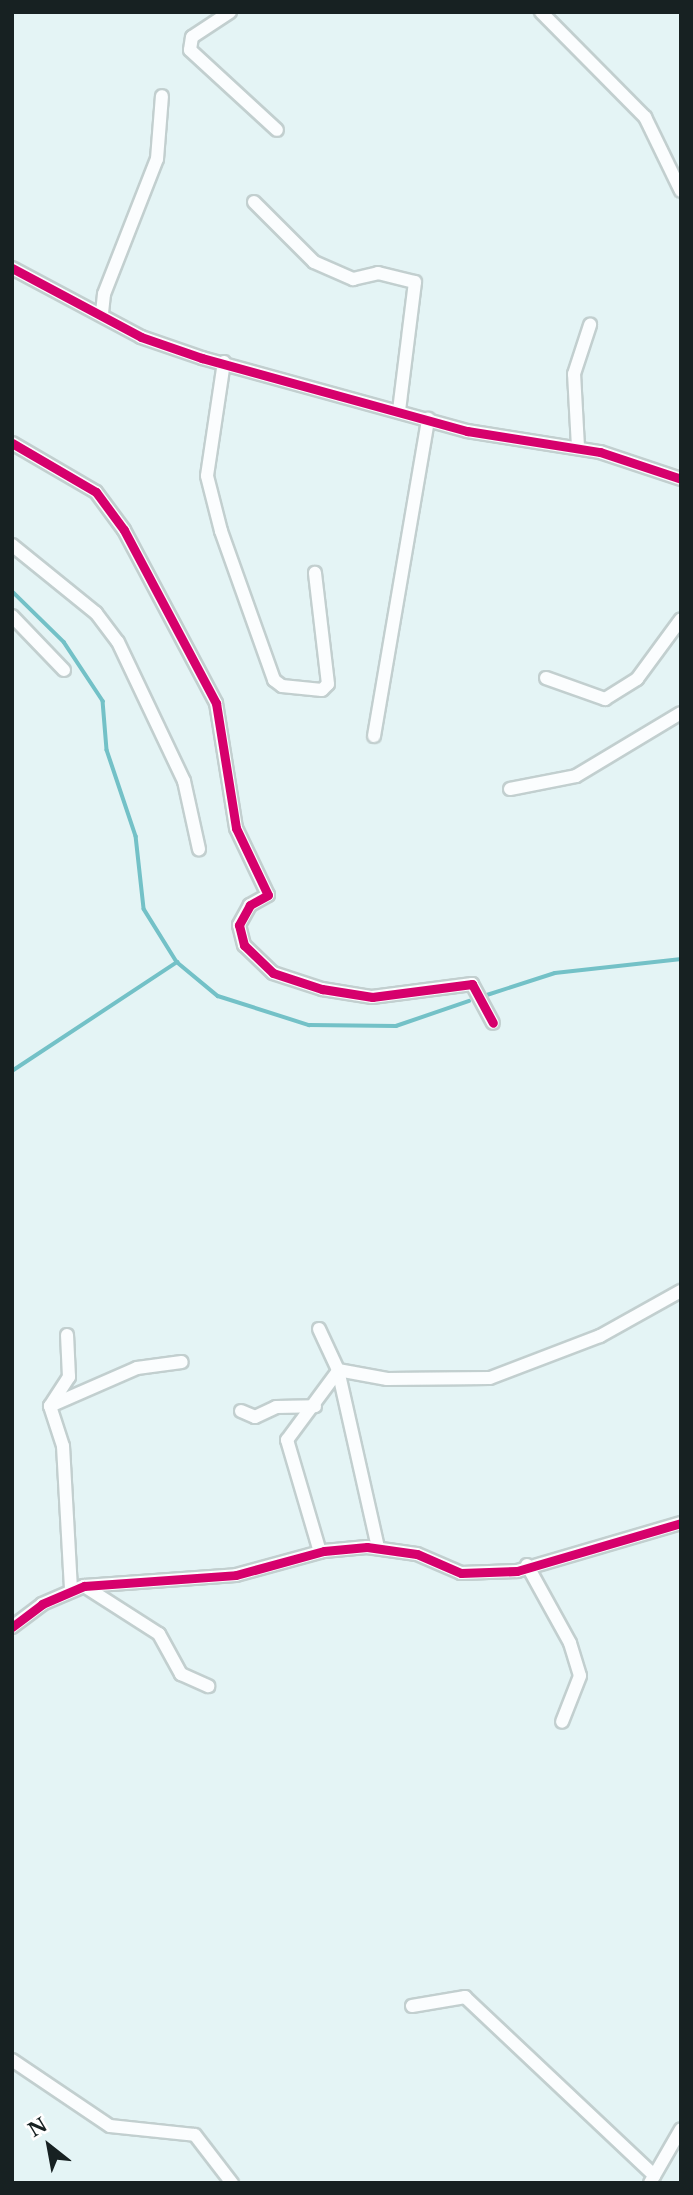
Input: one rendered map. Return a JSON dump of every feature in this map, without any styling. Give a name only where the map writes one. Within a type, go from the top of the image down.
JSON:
[{"type":"street","points":[[230,12],[192,37],[190,50],[277,130]]},
{"type":"street","points":[[541,12],[645,117],[681,191]]},
{"type":"street","points":[[103,313],[104,294],[157,159],[162,96]]},
{"type":"street","points":[[254,202],[314,262],[353,279],[378,273],[415,282],[399,410]]},
{"type":"street","points":[[12,268],[103,313],[141,337],[428,419],[578,447],[681,479]]},
{"type":"street","points":[[578,447],[574,374],[590,325]]},
{"type":"street","points":[[224,362],[207,476],[220,531],[274,680],[282,686],[322,691],[328,684],[315,573]]},
{"type":"street","points":[[374,736],[428,419]]},
{"type":"street","points":[[12,443],[96,492],[124,530],[216,703],[236,828],[268,895],[250,905],[239,925],[244,945],[274,973],[322,989],[372,996],[471,984],[494,1023]]},
{"type":"street","points":[[12,545],[96,613],[118,642],[184,781],[199,849]]},
{"type":"street","points":[[12,616],[64,670]]},
{"type":"street","points":[[546,678],[605,699],[638,679],[681,619]]},
{"type":"street","points":[[510,789],[576,776],[681,713]]},
{"type":"street","points":[[338,1370],[387,1378],[490,1378],[600,1336],[681,1291]]},
{"type":"street","points":[[319,1329],[338,1370],[378,1548]]},
{"type":"street","points":[[50,1405],[69,1377],[68,1335]]},
{"type":"street","points":[[50,1405],[137,1368],[182,1362]]},
{"type":"street","points":[[320,1552],[287,1440],[316,1406],[338,1370]]},
{"type":"street","points":[[50,1405],[63,1446],[78,1588]]},
{"type":"street","points":[[241,1410],[255,1417],[276,1407],[316,1406]]},
{"type":"street","points":[[12,1627],[78,1588],[236,1574],[320,1552],[378,1548],[417,1555],[461,1573],[528,1567],[681,1523]]},
{"type":"street","points":[[528,1567],[570,1643],[580,1676],[562,1722]]},
{"type":"street","points":[[78,1588],[159,1633],[181,1674],[208,1686]]},
{"type":"street","points":[[412,2006],[465,1997],[652,2179],[681,2129]]},
{"type":"street","points":[[12,2060],[110,2126],[195,2135],[232,2183]]},
{"type":"waterway","points":[[12,591],[64,642],[103,701],[107,750],[136,836],[144,909],[177,962],[218,996],[309,1025],[396,1026],[469,1001]]},
{"type":"waterway","points":[[487,995],[555,973],[681,959]]},
{"type":"waterway","points":[[12,1071],[177,962]]},
{"type":"cycle path","points":[[12,268],[141,337],[202,358],[467,431],[600,452],[681,479]]},
{"type":"cycle path","points":[[12,443],[96,492],[124,530],[216,703],[236,828],[268,895],[250,905],[239,925],[244,945],[273,973],[322,989],[372,997],[472,984],[493,1023]]},
{"type":"cycle path","points":[[12,1627],[42,1604],[84,1586],[236,1575],[324,1551],[367,1547],[417,1554],[461,1573],[517,1571],[681,1523]]}]
